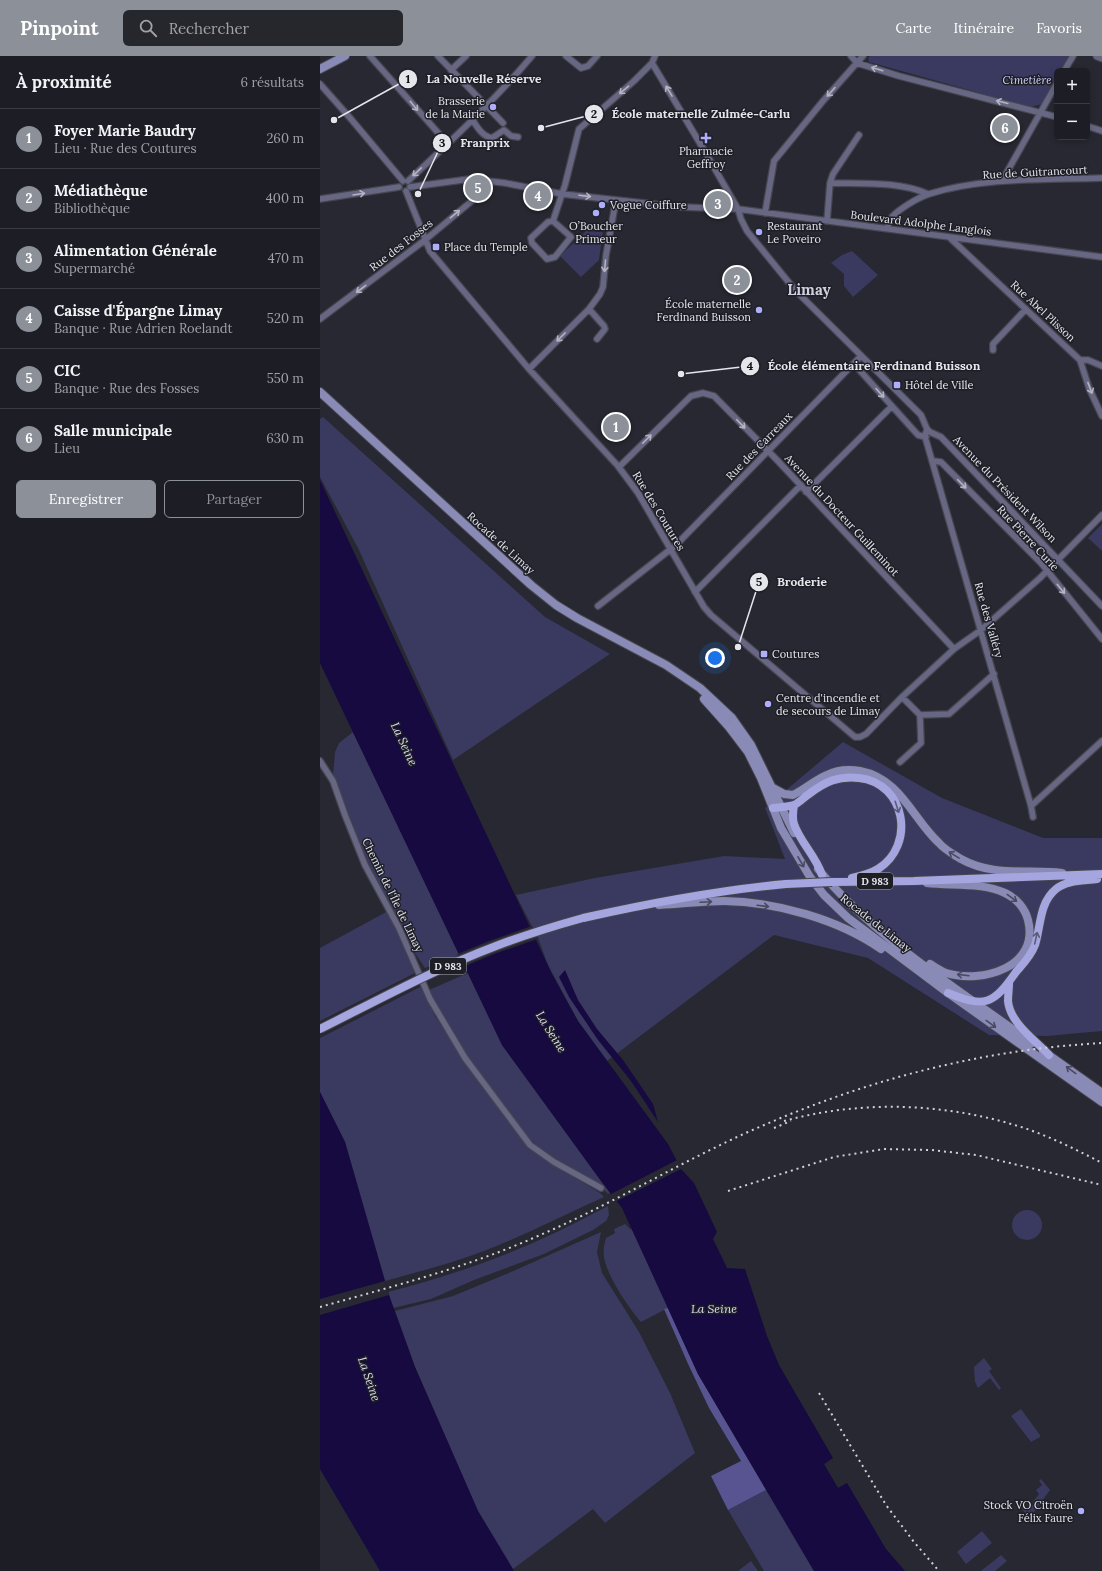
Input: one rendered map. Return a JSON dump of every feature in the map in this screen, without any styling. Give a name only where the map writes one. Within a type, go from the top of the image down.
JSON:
[{"type":"main road","points":[[320,69],[345,56]]},
{"type":"main road","name":"Rocade de Limay","points":[[320,392],[531,585],[556,605],[577,618],[666,665],[700,688],[732,718],[750,745],[773,788],[782,828],[806,870],[824,896],[848,918],[929,979],[1102,1102]]},
{"type":"main road","name":"Rocade de Limay","points":[[689,682],[729,727],[748,752],[778,808],[798,841],[822,874],[851,906],[892,940],[1102,1093]]},
{"type":"main road","points":[[778,808],[793,795],[827,774],[855,770],[878,776],[888,783],[910,806],[938,842],[948,851],[963,860],[990,870],[1007,872],[1046,871],[1075,875]]},
{"type":"main road","points":[[778,808],[794,805],[818,786],[832,780],[845,778],[875,782],[889,793],[894,801],[902,831],[901,839],[896,851],[887,863],[870,874],[834,881]]},
{"type":"main road","points":[[773,788],[784,794],[793,795]]},
{"type":"main road","points":[[794,805],[794,824],[820,866],[822,874]]},
{"type":"main road","name":"D 983","points":[[320,1029],[426,976],[468,957],[539,930],[583,918],[639,906],[735,889],[786,884],[834,881],[914,881],[1102,874]]},
{"type":"main road","points":[[948,993],[965,1000],[976,1002],[995,997],[1009,983],[1035,946],[1044,905],[1052,893],[1057,888],[1070,882],[1102,878]]},
{"type":"main road","points":[[892,940],[946,973],[965,976],[983,976],[1008,967],[1021,956],[1027,944],[1030,934],[1027,917],[1018,902],[1006,894],[998,890],[976,886],[945,885],[914,881]]},
{"type":"main road","points":[[639,906],[724,901],[781,908],[798,912],[851,931],[929,979]]},
{"type":"main road","points":[[1009,983],[1008,1002],[1012,1014],[1018,1023],[1049,1054]]},
{"type":"street","points":[[370,56],[448,144]]},
{"type":"street","points":[[438,56],[503,123]]},
{"type":"street","points":[[451,70],[466,56]]},
{"type":"street","points":[[320,200],[399,187],[400,182],[407,185],[514,77],[532,56]]},
{"type":"street","points":[[566,56],[581,68],[588,66],[597,56]]},
{"type":"street","points":[[553,221],[562,194],[579,128],[634,82],[652,63],[655,56]]},
{"type":"street","points":[[851,56],[857,63],[899,76],[1054,116]]},
{"type":"street","points":[[765,213],[774,161],[863,56]]},
{"type":"street","points":[[1066,68],[1073,56]]},
{"type":"street","points":[[1097,56],[1102,58]]},
{"type":"street","name":"Avenue du Président Wilson","points":[[652,63],[738,209],[747,231],[796,290],[921,415],[927,429],[941,437],[1102,606]]},
{"type":"street","name":"Rue des Coutures","points":[[320,84],[407,185],[425,240],[436,259],[465,291],[530,369],[619,467],[638,493],[695,592],[711,615],[854,737],[860,737],[869,730],[902,697]]},
{"type":"street","points":[[1002,182],[1054,88]]},
{"type":"street","points":[[472,119],[476,126],[487,137],[492,138],[504,130],[511,136],[518,137]]},
{"type":"street","points":[[1090,127],[1102,131]]},
{"type":"street","points":[[826,221],[830,183],[833,174],[859,135]]},
{"type":"street","name":"Rue de Guitrancourt","points":[[887,228],[893,216],[918,198],[928,194],[960,187],[1002,182],[1102,178]]},
{"type":"street","name":"Boulevard Adolphe Langlois","points":[[407,185],[470,179],[505,183],[562,194],[680,207],[738,209],[1102,257]]},
{"type":"street","name":"Rue des Fosses","points":[[320,320],[425,240],[485,190],[489,181]]},
{"type":"street","points":[[830,183],[880,184],[914,188],[928,194]]},
{"type":"street","points":[[530,369],[589,309],[600,294],[603,287],[606,255],[616,200]]},
{"type":"street","points":[[553,221],[571,237],[555,257],[547,259],[532,244],[531,238],[548,222],[553,221]]},
{"type":"street","name":"Rue Abel Plisson","points":[[949,236],[1080,360],[1089,388],[1102,416]]},
{"type":"street","points":[[589,309],[605,329],[597,339]]},
{"type":"street","points":[[993,350],[993,344],[1026,310]]},
{"type":"street","name":"Rue des Carreaux","points":[[598,606],[676,545],[861,356]]},
{"type":"street","points":[[1080,360],[1088,360],[1102,366]]},
{"type":"street","points":[[854,364],[918,434],[926,437]]},
{"type":"street","name":"Avenue du Docteur Guilleminot","points":[[619,467],[691,396],[703,393],[714,396],[954,649]]},
{"type":"street","points":[[806,492],[892,406]]},
{"type":"street","name":"Rue des Valléry","points":[[927,429],[926,437],[994,674],[1033,817]]},
{"type":"street","name":"Rue Pierre Curie","points":[[933,461],[941,462],[1041,563],[1102,639]]},
{"type":"street","points":[[695,592],[800,485]]},
{"type":"street","points":[[994,674],[950,714],[920,714],[902,697],[954,649],[981,630],[1047,571],[1102,515]]},
{"type":"street","points":[[900,762],[920,743],[920,714]]},
{"type":"street","points":[[1031,806],[1102,741]]},
{"type":"street","name":"Chemin de l'Île de Limay","points":[[320,761],[334,781],[345,815],[365,864],[399,928],[430,999],[465,1058],[530,1145],[554,1162],[601,1188]]},
{"type":"green space","name":"Cimetière","points":[[870,56],[1069,56],[1063,68],[1054,68],[1054,83],[1042,104],[1031,107],[869,62],[868,58]]},
{"type":"green space","points":[[586,231],[603,232],[599,260],[581,277],[560,256]]},
{"type":"green space","points":[[852,251],[878,275],[853,297],[844,286],[844,274],[831,263],[842,255]]},
{"type":"green space","points":[[323,417],[545,617],[610,654],[453,760],[359,550],[320,477],[320,419]]},
{"type":"green space","points":[[1102,524],[1102,551],[1088,538]]},
{"type":"green space","points":[[353,732],[460,956],[425,968],[414,952],[371,868],[346,814],[333,776],[335,752],[339,743]]},
{"type":"green space","points":[[843,742],[942,798],[1043,838],[1102,838],[1102,1031],[1047,1036],[989,1035],[868,958],[774,935],[607,1061],[578,1021],[548,965],[538,938],[516,895],[595,878],[724,856],[785,859],[765,808]]},
{"type":"green space","points":[[388,911],[415,973],[320,1021],[320,948]]},
{"type":"green space","points":[[468,973],[502,1045],[610,1193],[608,1194],[587,1177],[554,1159],[531,1140],[511,1116],[458,1042],[442,1016],[429,990]]},
{"type":"green space","points":[[422,986],[435,1016],[467,1065],[519,1136],[541,1157],[600,1193],[604,1197],[484,1251],[385,1281],[345,1142],[320,1092],[320,1038]]},
{"type":"green space","points":[[608,1206],[609,1215],[606,1221],[593,1230],[544,1254],[474,1280],[431,1299],[393,1308],[388,1292],[429,1281],[489,1261],[556,1233]]},
{"type":"green space","points":[[1027,1210],[1038,1214],[1042,1225],[1038,1236],[1027,1240],[1016,1236],[1012,1225],[1016,1214]]},
{"type":"green space","points":[[625,1224],[631,1230],[632,1228],[668,1308],[641,1322],[624,1300],[609,1273],[604,1257],[606,1238],[615,1233],[614,1229]]},
{"type":"green space","points":[[601,1232],[597,1252],[602,1273],[639,1332],[670,1393],[695,1453],[605,1523],[593,1509],[513,1569],[478,1511],[415,1367],[395,1311],[453,1296]]},
{"type":"green space","points":[[984,1358],[992,1369],[989,1371],[1001,1388],[999,1390],[990,1378],[978,1388],[975,1382],[974,1367]]},
{"type":"green space","points":[[1021,1409],[1040,1435],[1040,1437],[1031,1442],[1011,1416]]},
{"type":"green space","points":[[1041,1479],[1050,1490],[1029,1519],[1021,1507],[1023,1506],[1026,1510],[1034,1504],[1033,1502],[1039,1494],[1036,1490],[1042,1485],[1039,1481]]},
{"type":"green space","points":[[766,1490],[814,1571],[764,1571],[728,1510]]},
{"type":"green space","points":[[982,1531],[992,1543],[966,1564],[957,1552]]},
{"type":"green space","points":[[1001,1555],[1007,1561],[995,1571],[981,1571]]},
{"type":"green space","points":[[751,1561],[758,1571],[738,1571]]},
{"type":"shaded area","points":[[668,1308],[698,1374],[766,1490],[728,1510],[711,1476],[741,1461],[709,1408],[664,1309]]},
{"type":"water","name":"La Seine","points":[[320,480],[552,974],[578,1021],[668,1144],[681,1169],[694,1183],[717,1232],[713,1239],[727,1268],[745,1269],[767,1336],[779,1365],[833,1458],[824,1464],[838,1488],[847,1483],[886,1549],[905,1571],[814,1571],[698,1374],[622,1208],[502,1045],[320,663]]},
{"type":"water","points":[[565,970],[578,1000],[597,1029],[623,1060],[653,1104],[658,1122],[631,1081],[598,1040],[569,997],[559,977]]},
{"type":"water","name":"La Seine","points":[[320,1092],[345,1142],[389,1295],[415,1367],[478,1511],[514,1571],[380,1571],[320,1469]]},
{"type":"pier","points":[[532,926],[538,939],[494,954],[463,967],[457,954]]},
{"type":"pier","points":[[679,1159],[683,1168],[615,1202],[609,1195]]},
{"type":"pier","points":[[385,1281],[389,1295],[320,1315],[320,1299]]},
{"type":"railway","points":[[320,1307],[458,1267],[512,1247],[565,1224],[695,1157],[748,1132],[791,1114],[877,1083],[965,1061],[1055,1047],[1102,1043]]},
{"type":"railway","points":[[784,1121],[845,1109],[876,1107],[939,1109],[970,1114],[1030,1130],[1067,1145],[1102,1163]]},
{"type":"railway","points":[[774,1128],[791,1121]]},
{"type":"railway","points":[[728,1191],[834,1157],[884,1149],[931,1150],[976,1155],[1102,1185]]},
{"type":"railway","points":[[819,1393],[886,1505],[914,1542],[939,1571]]},
{"type":"place","name":"Brasserie de la Mairie","points":[[493,107]]},
{"type":"place","name":"La Nouvelle Réserve","points":[[334,120]]},
{"type":"place","name":"École maternelle Zulmée-Carlu","points":[[541,128]]},
{"type":"place","name":"Salle municipale","points":[[1005,128]]},
{"type":"place","name":"Pharmacie Geffroy","points":[[706,138]]},
{"type":"place","name":"CIC","points":[[478,188]]},
{"type":"place","name":"Franprix","points":[[418,194]]},
{"type":"place","name":"Caisse d'Épargne Limay","points":[[538,196]]},
{"type":"place","name":"Alimentation Générale","points":[[718,204]]},
{"type":"place","name":"Vogue Coiffure","points":[[602,205]]},
{"type":"place","name":"O’Boucher Primeur","points":[[596,213]]},
{"type":"place","name":"Restaurant Le Poveiro","points":[[759,232]]},
{"type":"place","name":"Place du Temple","points":[[436,247]]},
{"type":"place","name":"Médiathèque","points":[[737,280]]},
{"type":"place","name":"École maternelle Ferdinand Buisson","points":[[759,310]]},
{"type":"place","name":"École élémentaire Ferdinand Buisson","points":[[681,374]]},
{"type":"place","name":"Hôtel de Ville","points":[[897,385]]},
{"type":"place","name":"Foyer Marie Baudry","points":[[616,427]]},
{"type":"place","name":"Broderie","points":[[738,647]]},
{"type":"place","name":"Coutures","points":[[764,654]]},
{"type":"place","name":"Centre d'incendie et de secours de Limay","points":[[768,704]]},
{"type":"place","name":"Stock VO Citroën Félix Faure","points":[[1081,1511]]},
{"type":"district","name":"Limay","points":[[809,290]]}]
